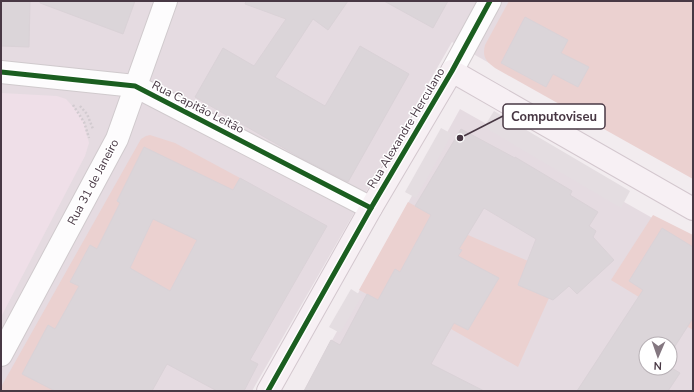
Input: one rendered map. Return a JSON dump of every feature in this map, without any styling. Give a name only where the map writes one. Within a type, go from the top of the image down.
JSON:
[{"type":"street","name":"Rua 31 de Janeiro","points":[[1,355],[117,139],[166,1]]},
{"type":"street","name":"Rua Alexandre Herculano","points":[[268,391],[371,208],[452,71],[490,1]]},
{"type":"street","points":[[452,71],[693,209]]},
{"type":"street","name":"Rua Capitão Leitão","points":[[1,72],[135,86],[371,208]]},
{"type":"path","points":[[76,102],[87,114],[93,131]]},
{"type":"path","points":[[72,104],[84,122],[90,143]]},
{"type":"shaded area","points":[[1,1],[693,1],[678,170],[452,42],[252,391],[1,391]]},
{"type":"shaded area","points":[[509,1],[693,1],[693,179],[495,68],[489,63],[484,56],[485,45]]},
{"type":"shaded area","points":[[1,93],[57,96],[66,99],[79,113],[84,122],[89,143],[85,156],[1,317]]},
{"type":"shaded area","points":[[460,109],[693,241],[693,391],[304,391]]},
{"type":"shaded area","points":[[494,111],[630,191],[621,208],[484,127]]},
{"type":"shaded area","points":[[441,128],[452,134],[416,198],[405,192]]},
{"type":"shaded area","points":[[150,135],[175,143],[240,178],[170,291],[157,284],[118,391],[1,391],[1,387],[141,139]]},
{"type":"shaded area","points":[[408,202],[468,235],[528,261],[518,285],[549,298],[518,367],[451,329],[447,336],[359,290]]},
{"type":"shaded area","points":[[653,215],[693,235],[693,330],[611,280]]},
{"type":"shaded area","points":[[351,289],[362,296],[340,333],[329,327]]},
{"type":"building","points":[[1,1],[30,1],[29,47],[1,46]]},
{"type":"building","points":[[40,1],[135,1],[123,34],[40,3]]},
{"type":"building","points":[[246,1],[348,1],[328,30],[313,19],[275,77],[325,106],[360,46],[409,74],[348,182],[301,158],[195,97],[223,48],[254,66],[286,19],[245,4]]},
{"type":"building","points":[[384,1],[448,1],[433,28]]},
{"type":"building","points":[[525,17],[568,40],[561,53],[589,67],[578,87],[553,74],[546,87],[501,63]]},
{"type":"building","points":[[461,129],[515,157],[572,191],[570,195],[598,212],[589,226],[596,231],[593,237],[614,260],[577,294],[569,286],[553,300],[518,285],[536,239],[484,208],[459,249],[462,250],[458,256],[499,278],[468,330],[454,323],[431,364],[484,391],[304,391],[331,340],[340,345],[367,294],[378,300],[395,269],[400,272],[431,215],[415,206]]},
{"type":"building","points":[[144,147],[233,190],[240,178],[327,226],[250,360],[258,364],[244,391],[217,391],[167,364],[152,391],[55,391],[22,374],[48,325],[55,329],[79,286],[70,282],[90,245],[97,249],[120,203],[117,201]],"holes":[[[153,219],[197,240],[170,291],[130,268]]]},
{"type":"building","points":[[662,228],[693,247],[693,318],[678,341],[678,336],[638,336],[638,376],[678,376],[668,391],[577,391],[643,290],[629,281]]},
{"type":"cycle path","points":[[268,391],[371,208],[452,71],[490,1]]},
{"type":"cycle path","points":[[1,72],[135,86],[371,208]]},
{"type":"place","name":"Computoviseu","points":[[460,138]]}]
